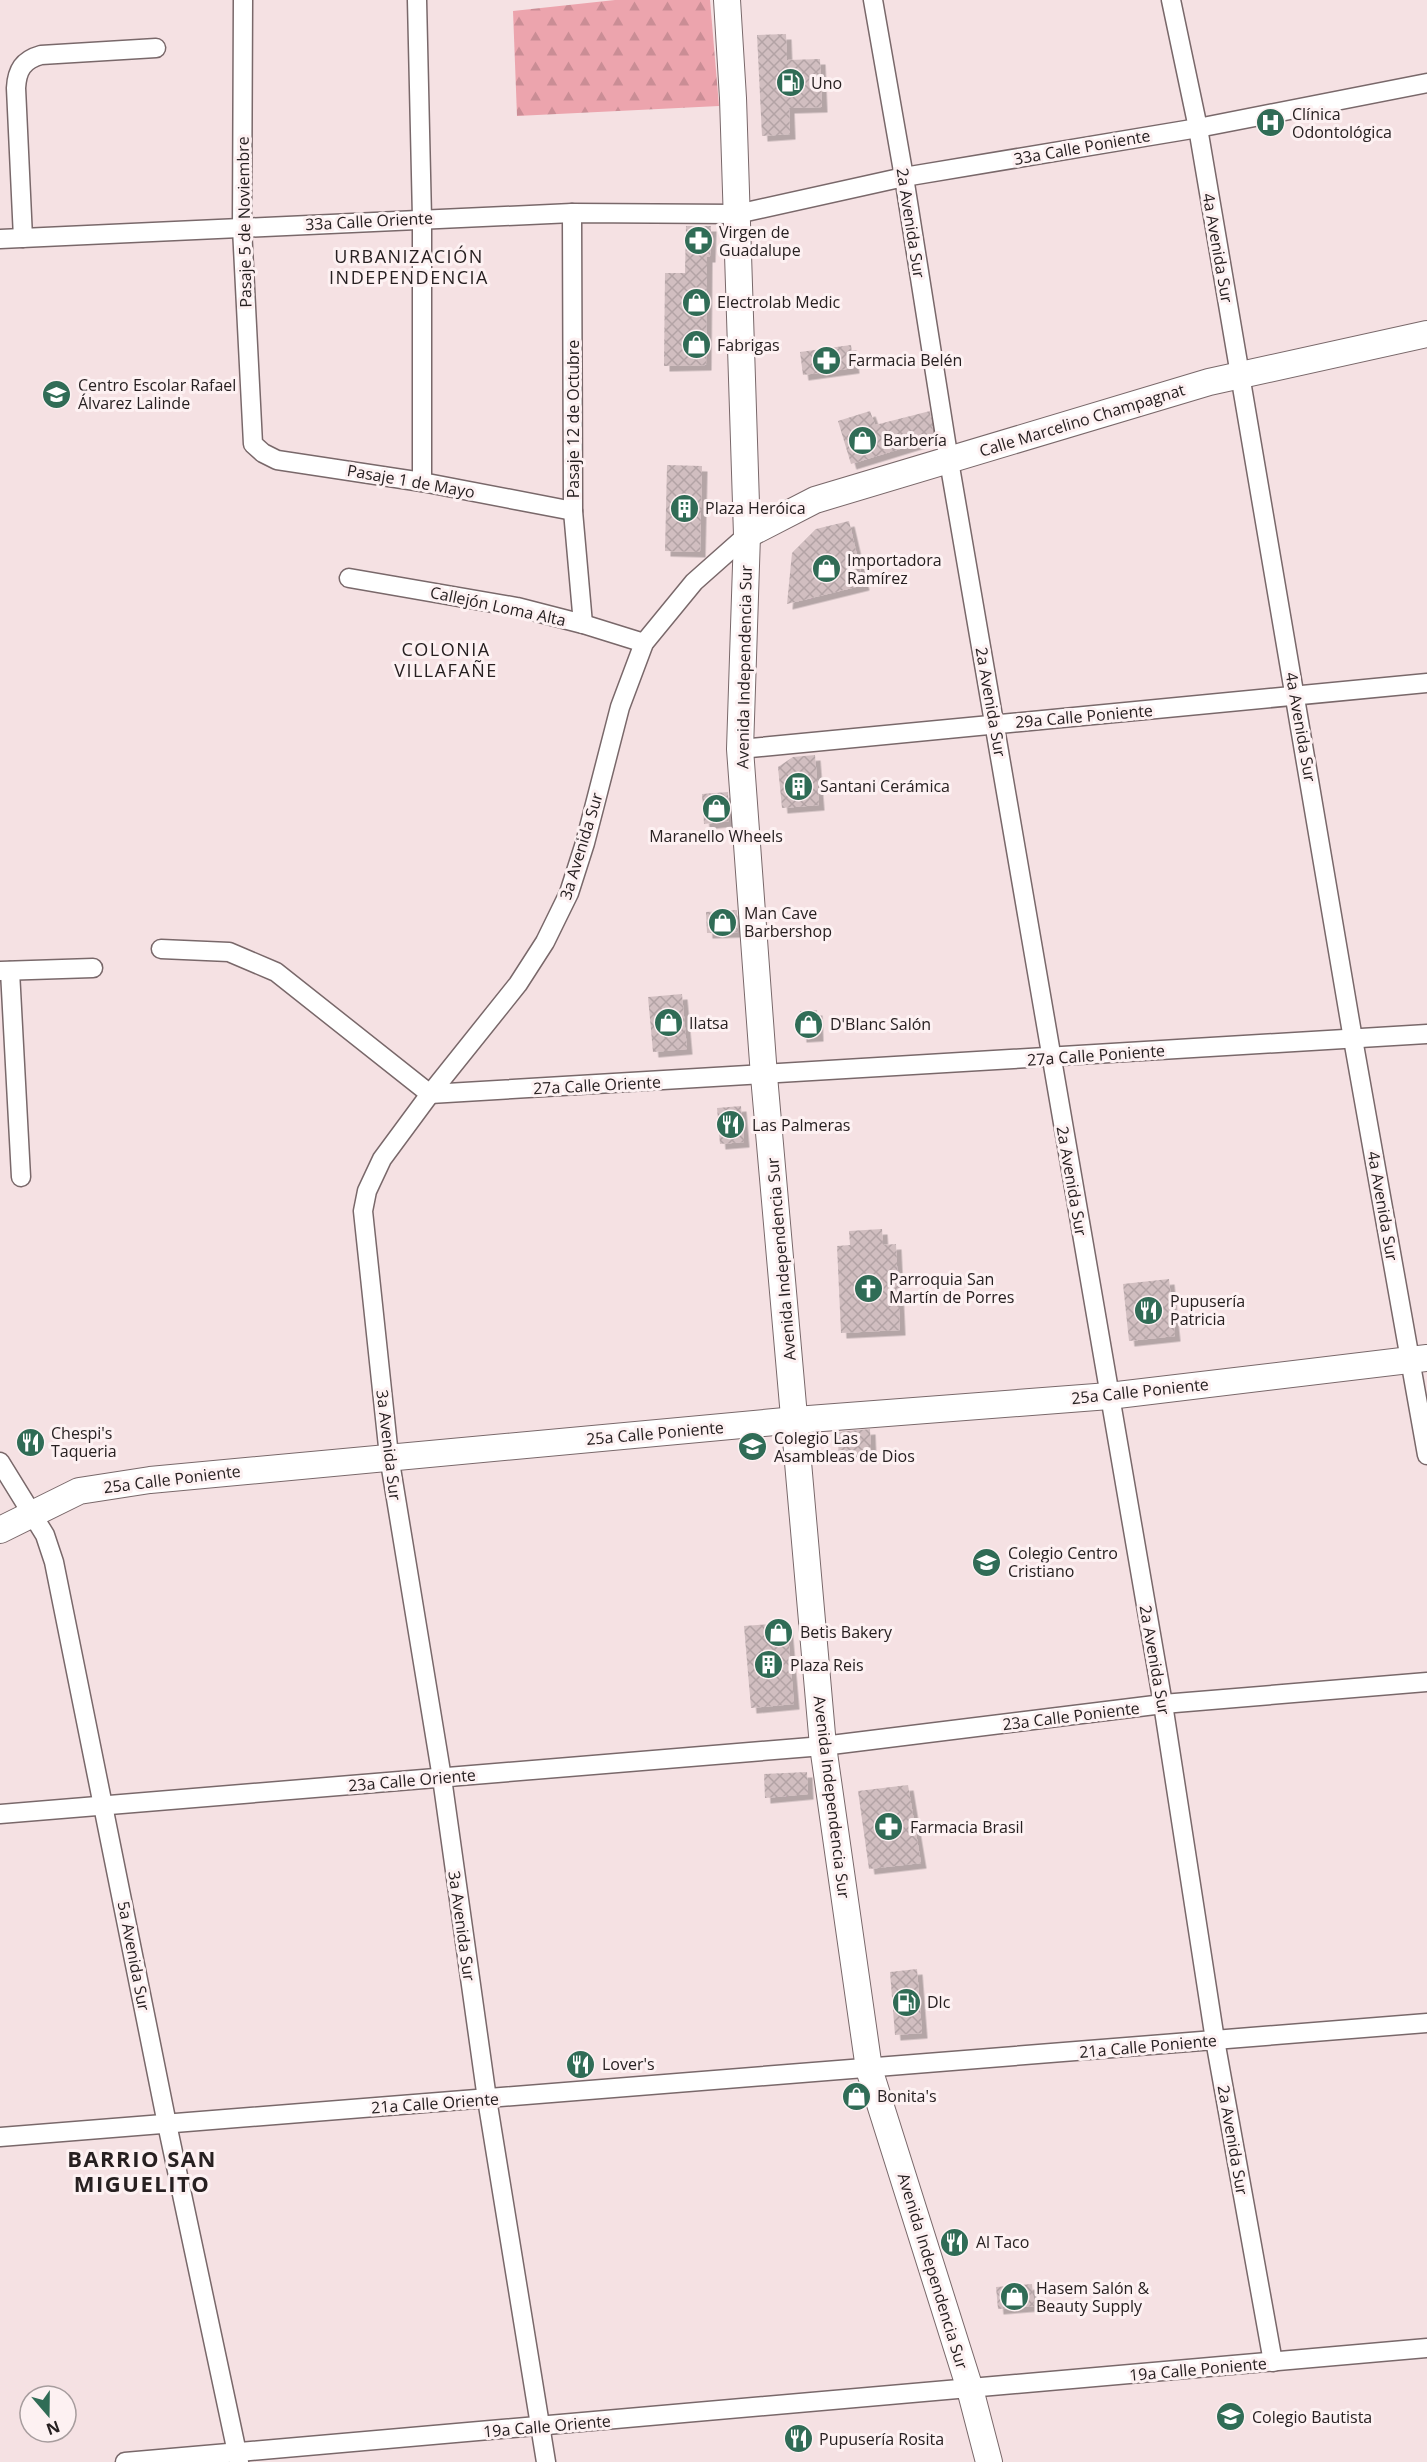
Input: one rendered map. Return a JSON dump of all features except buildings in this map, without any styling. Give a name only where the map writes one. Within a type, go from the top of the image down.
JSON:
[{"type":"main road","name":"Avenida Independencia Sur","points":[[727,0],[737,214],[747,536],[740,749],[764,1076],[823,1746],[869,2069],[970,2389],[989,2462]]},
{"type":"main road","name":"Calle Marcelino Champagnat","points":[[747,536],[815,500],[1240,375],[1427,334]]},
{"type":"main road","name":"25a Calle Poniente","points":[[0,1530],[66,1496],[106,1486],[389,1456],[796,1420],[1109,1396],[1419,1359]]},
{"type":"street","name":"Pasaje 5 de Noviembre","points":[[243,0],[242,228],[253,444]]},
{"type":"street","points":[[417,0],[422,218],[422,482]]},
{"type":"street","name":"2a Avenida Sur","points":[[873,0],[949,461],[1163,1704],[1215,2040],[1274,2362]]},
{"type":"street","name":"4a Avenida Sur","points":[[1171,0],[1197,128],[1353,1039],[1419,1359],[1427,1455]]},
{"type":"street","points":[[23,238],[16,88],[17,76],[22,64],[31,57],[41,55],[156,48]]},
{"type":"street","name":"33a Calle Poniente","points":[[737,214],[904,177],[1197,128],[1427,83]]},
{"type":"street","name":"33a Calle Oriente","points":[[0,239],[422,218],[572,213],[737,214]]},
{"type":"street","name":"Pasaje 12 de Octubre","points":[[572,213],[573,512],[584,624]]},
{"type":"street","name":"Pasaje 1 de Mayo","points":[[253,444],[263,453],[277,460],[422,482],[573,512]]},
{"type":"street","name":"3a Avenida Sur","points":[[546,2462],[487,2099],[442,1778],[389,1456],[363,1211],[367,1191],[382,1159],[430,1094],[519,984],[545,942],[569,893],[585,843],[620,706],[644,643],[694,582],[747,536]]},
{"type":"street","name":"Callejón Loma Alta","points":[[349,578],[517,608],[584,624],[644,643]]},
{"type":"street","name":"29a Calle Poniente","points":[[740,749],[1427,683]]},
{"type":"street","points":[[161,949],[229,952],[276,972],[430,1094]]},
{"type":"street","points":[[21,1177],[5,971],[93,968]]},
{"type":"street","name":"27a Calle Poniente","points":[[764,1076],[1427,1034]]},
{"type":"street","name":"27a Calle Oriente","points":[[430,1094],[764,1076]]},
{"type":"street","name":"5a Avenida Sur","points":[[0,1462],[45,1535],[54,1562],[105,1806],[167,2124],[238,2457]]},
{"type":"street","name":"23a Calle Poniente","points":[[823,1746],[1163,1704],[1427,1682]]},
{"type":"street","name":"23a Calle Oriente","points":[[0,1814],[823,1746]]},
{"type":"street","name":"21a Calle Poniente","points":[[869,2069],[1427,2023]]},
{"type":"street","name":"21a Calle Oriente","points":[[0,2137],[869,2069]]},
{"type":"street","name":"19a Calle Poniente","points":[[970,2389],[1427,2349]]},
{"type":"street","name":"19a Calle Oriente","points":[[125,2462],[238,2457],[541,2426],[970,2389]]},
{"type":"green space","points":[[615,0],[710,0],[719,106],[517,116],[513,11]]},
{"type":"place","name":"Uno","points":[[790,83]]},
{"type":"place","name":"Clínica Odontológica","points":[[1271,123]]},
{"type":"place","name":"Virgen de Guadalupe","points":[[698,241]]},
{"type":"place","name":"Electrolab Medic","points":[[696,302]]},
{"type":"place","name":"Fabrigas","points":[[696,345]]},
{"type":"place","name":"Farmacia Belén","points":[[827,360]]},
{"type":"place","name":"Centro Escolar Rafael Álvarez Lalinde","points":[[57,394]]},
{"type":"place","name":"Barbería","points":[[862,440]]},
{"type":"place","name":"Plaza Heróica","points":[[684,508]]},
{"type":"place","name":"Importadora Ramírez","points":[[826,569]]},
{"type":"place","name":"Santani Cerámica","points":[[799,786]]},
{"type":"place","name":"Maranello Wheels","points":[[716,808]]},
{"type":"place","name":"Man Cave Barbershop","points":[[723,922]]},
{"type":"place","name":"Ilatsa","points":[[668,1023]]},
{"type":"place","name":"D'Blanc Salón","points":[[809,1024]]},
{"type":"place","name":"Las Palmeras","points":[[731,1125]]},
{"type":"place","name":"Parroquia San Martín de Porres","points":[[868,1288]]},
{"type":"place","name":"Pupusería Patricia","points":[[1149,1310]]},
{"type":"place","name":"Chespi's Taqueria","points":[[30,1442]]},
{"type":"place","name":"Colegio Las Asambleas de Dios","points":[[753,1447]]},
{"type":"place","name":"Colegio Centro Cristiano","points":[[987,1562]]},
{"type":"place","name":"Betis Bakery","points":[[779,1632]]},
{"type":"place","name":"Plaza Reis","points":[[769,1665]]},
{"type":"place","name":"Farmacia Brasil","points":[[889,1827]]},
{"type":"place","name":"Dlc","points":[[906,2002]]},
{"type":"place","name":"Lover's","points":[[581,2064]]},
{"type":"place","name":"Bonita's","points":[[856,2096]]},
{"type":"place","name":"Al Taco","points":[[955,2242]]},
{"type":"place","name":"Hasem Salón & Beauty Supply","points":[[1015,2297]]},
{"type":"place","name":"Colegio Bautista","points":[[1231,2417]]},
{"type":"place","name":"Pupusería Rosita","points":[[798,2439]]},
{"type":"district","name":"URBANIZACIÓN INDEPENDENCIA","points":[[409,266]]},
{"type":"district","name":"COLONIA VILLAFAÑE","points":[[446,659]]},
{"type":"district","name":"BARRIO SAN MIGUELITO","points":[[142,2170]]}]
